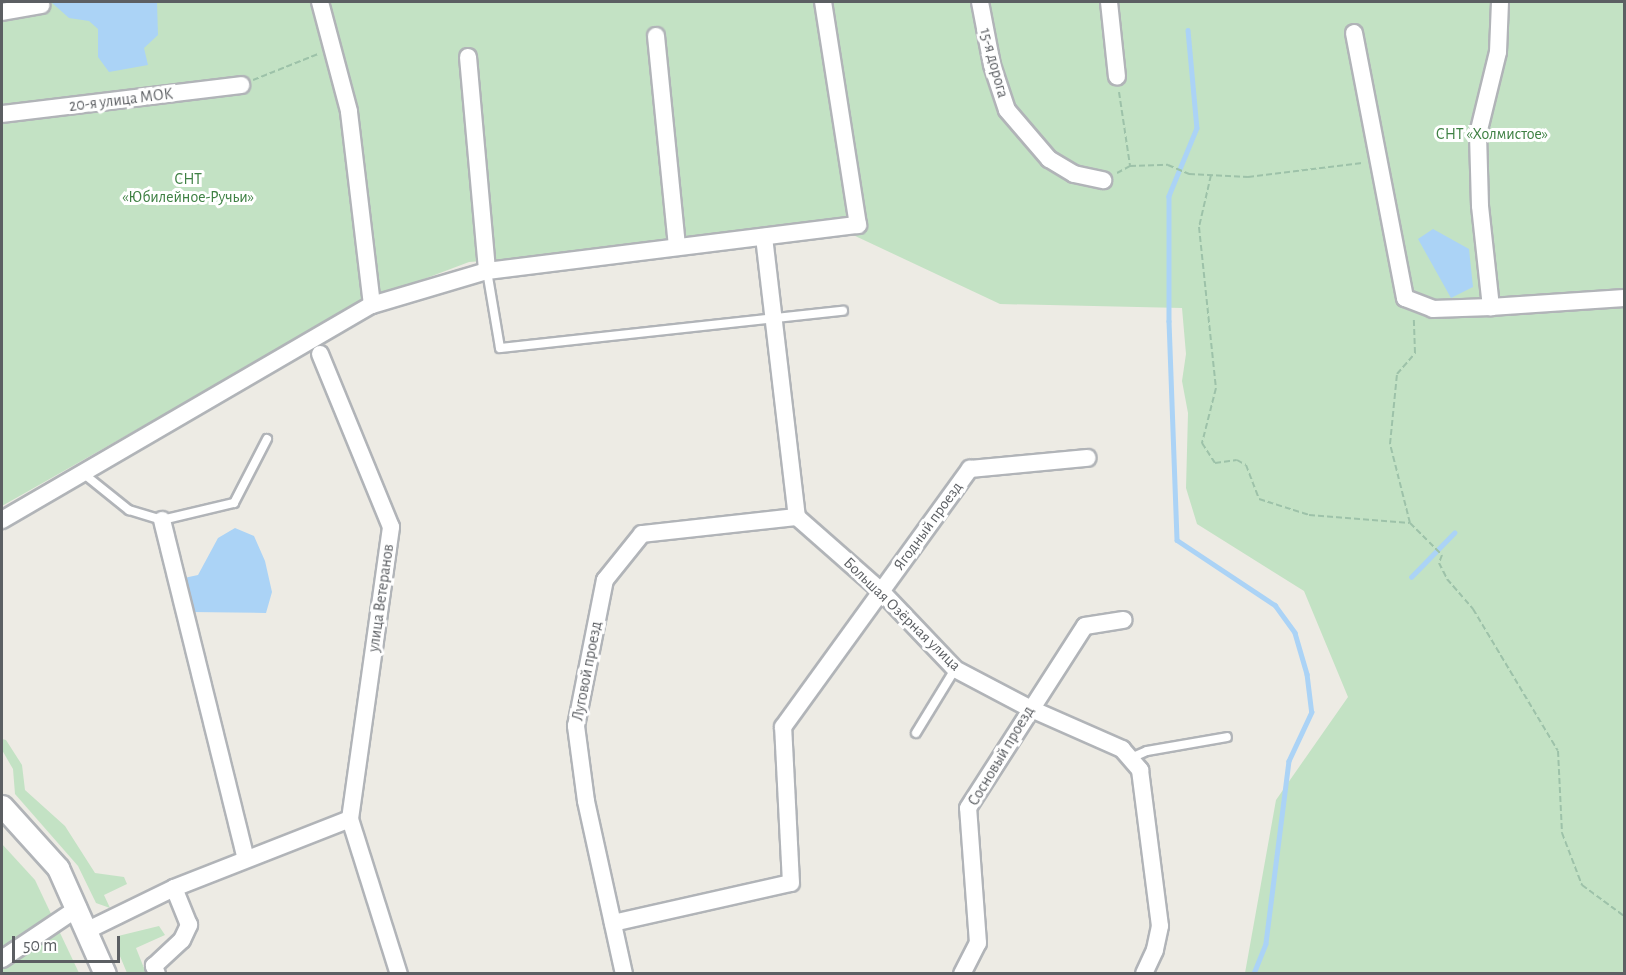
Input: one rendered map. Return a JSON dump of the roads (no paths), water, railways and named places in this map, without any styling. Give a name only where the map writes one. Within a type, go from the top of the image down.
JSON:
[{"type":"street","points":[[320,2],[349,111],[372,305]]},
{"type":"street","points":[[2,519],[84,474],[372,305],[487,271],[858,225],[823,2]]},
{"type":"street","name":"15-я дорога","points":[[980,2],[992,65],[1007,110],[1049,159],[1074,174],[1103,180]]},
{"type":"street","points":[[1109,2],[1117,77]]},
{"type":"street","points":[[1491,307],[1480,206],[1478,135],[1498,52],[1500,2]]},
{"type":"street","points":[[2,12],[41,5]]},
{"type":"street","points":[[1354,33],[1399,281],[1405,298],[1416,306],[1433,309],[1624,298]]},
{"type":"street","points":[[656,36],[677,246]]},
{"type":"street","points":[[468,57],[487,271]]},
{"type":"street","name":"20-я улица МОК","points":[[2,114],[242,86]]},
{"type":"street","points":[[764,237],[798,517]]},
{"type":"street","name":"улица Ветеранов","points":[[320,354],[391,527],[350,819],[399,974]]},
{"type":"street","name":"Ягодный проезд","points":[[613,923],[791,883],[783,727],[970,469],[1087,458]]},
{"type":"street","name":"Большая Озёрная улица","points":[[798,517],[881,591],[955,669],[1029,708],[1122,749],[1131,758]]},
{"type":"street","name":"Луговой проезд","points":[[624,974],[586,801],[576,726],[605,580],[642,534],[798,517]]},
{"type":"street","points":[[162,520],[246,859]]},
{"type":"street","name":"Сосновый проезд","points":[[962,974],[978,943],[968,808],[1029,708],[1085,626],[1124,620]]},
{"type":"street","points":[[1131,758],[1140,770],[1160,926],[1144,974]]},
{"type":"street","points":[[2,806],[58,868],[78,908],[105,974]]},
{"type":"street","points":[[87,930],[174,888],[350,819]]},
{"type":"street","points":[[157,974],[154,966],[182,940],[189,925],[174,888]]},
{"type":"street","points":[[2,959],[78,908]]},
{"type":"lane","points":[[487,271],[500,348],[843,311]]},
{"type":"lane","points":[[84,474],[129,510],[162,520],[234,503],[267,439]]},
{"type":"lane","points":[[916,733],[955,669]]},
{"type":"lane","points":[[1131,758],[1227,738]]},
{"type":"water","points":[[51,2],[157,2],[158,35],[144,48],[148,65],[109,72],[98,57],[98,29],[89,21],[69,18]]},
{"type":"water","points":[[1433,229],[1469,249],[1473,287],[1451,298],[1418,239]]},
{"type":"water","points":[[235,528],[254,536],[265,561],[272,592],[266,613],[191,612],[184,578],[198,575],[218,538]]},
{"type":"waterway","points":[[1188,30],[1197,128],[1169,196],[1169,321],[1177,540],[1275,605],[1295,633],[1307,674],[1312,712],[1289,761],[1266,944],[1254,974]]},
{"type":"waterway","points":[[1411,577],[1454,533]]},
{"type":"park label","name":"СНТ «Холмистое»","points":[[1492,134]]},
{"type":"park label","name":"СНТ «Юбилейное-Ручьи»","points":[[188,188]]}]
